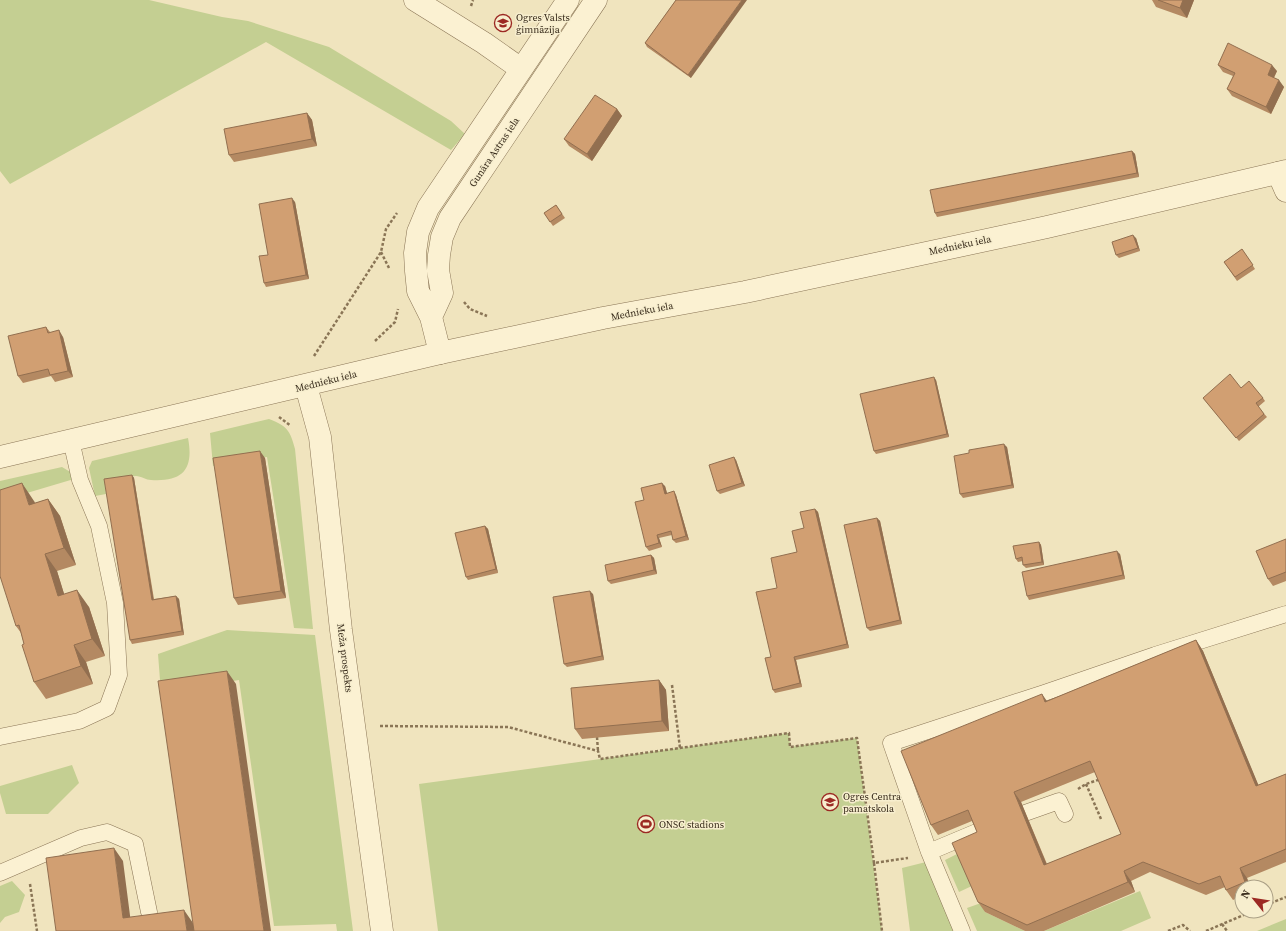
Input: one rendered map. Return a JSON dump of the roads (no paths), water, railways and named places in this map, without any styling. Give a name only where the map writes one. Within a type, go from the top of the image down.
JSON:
[{"type":"street","points":[[415,0],[484,43],[521,69]]},
{"type":"street","points":[[440,353],[431,317],[418,291],[414,253],[418,232],[428,208],[568,0]]},
{"type":"street","name":"Gunāra Astras iela","points":[[431,317],[442,293],[438,270],[439,255],[442,237],[450,218],[596,0]]},
{"type":"street","name":"Mednieku iela","points":[[0,457],[306,386],[440,353],[603,318],[745,292],[1283,178]]},
{"type":"street","name":"Meža prospekts","points":[[306,386],[320,437],[354,730],[382,931]]},
{"type":"lane","points":[[0,737],[79,721],[108,708],[119,674],[115,603],[99,526],[80,480],[71,440]]},
{"type":"lane","points":[[962,931],[929,852],[891,743],[1044,693],[1155,654],[1286,614]]},
{"type":"lane","points":[[1025,812],[1059,800],[1065,814]]},
{"type":"lane","points":[[929,852],[979,831]]},
{"type":"lane","points":[[0,873],[81,838],[107,832],[135,844],[149,912]]},
{"type":"place","name":"Ogres Valsts ģimnāzija","points":[[503,23]]},
{"type":"place","name":"Ogres Centra pamatskola","points":[[830,802]]},
{"type":"place","name":"ONSC stadions","points":[[646,824]]}]
